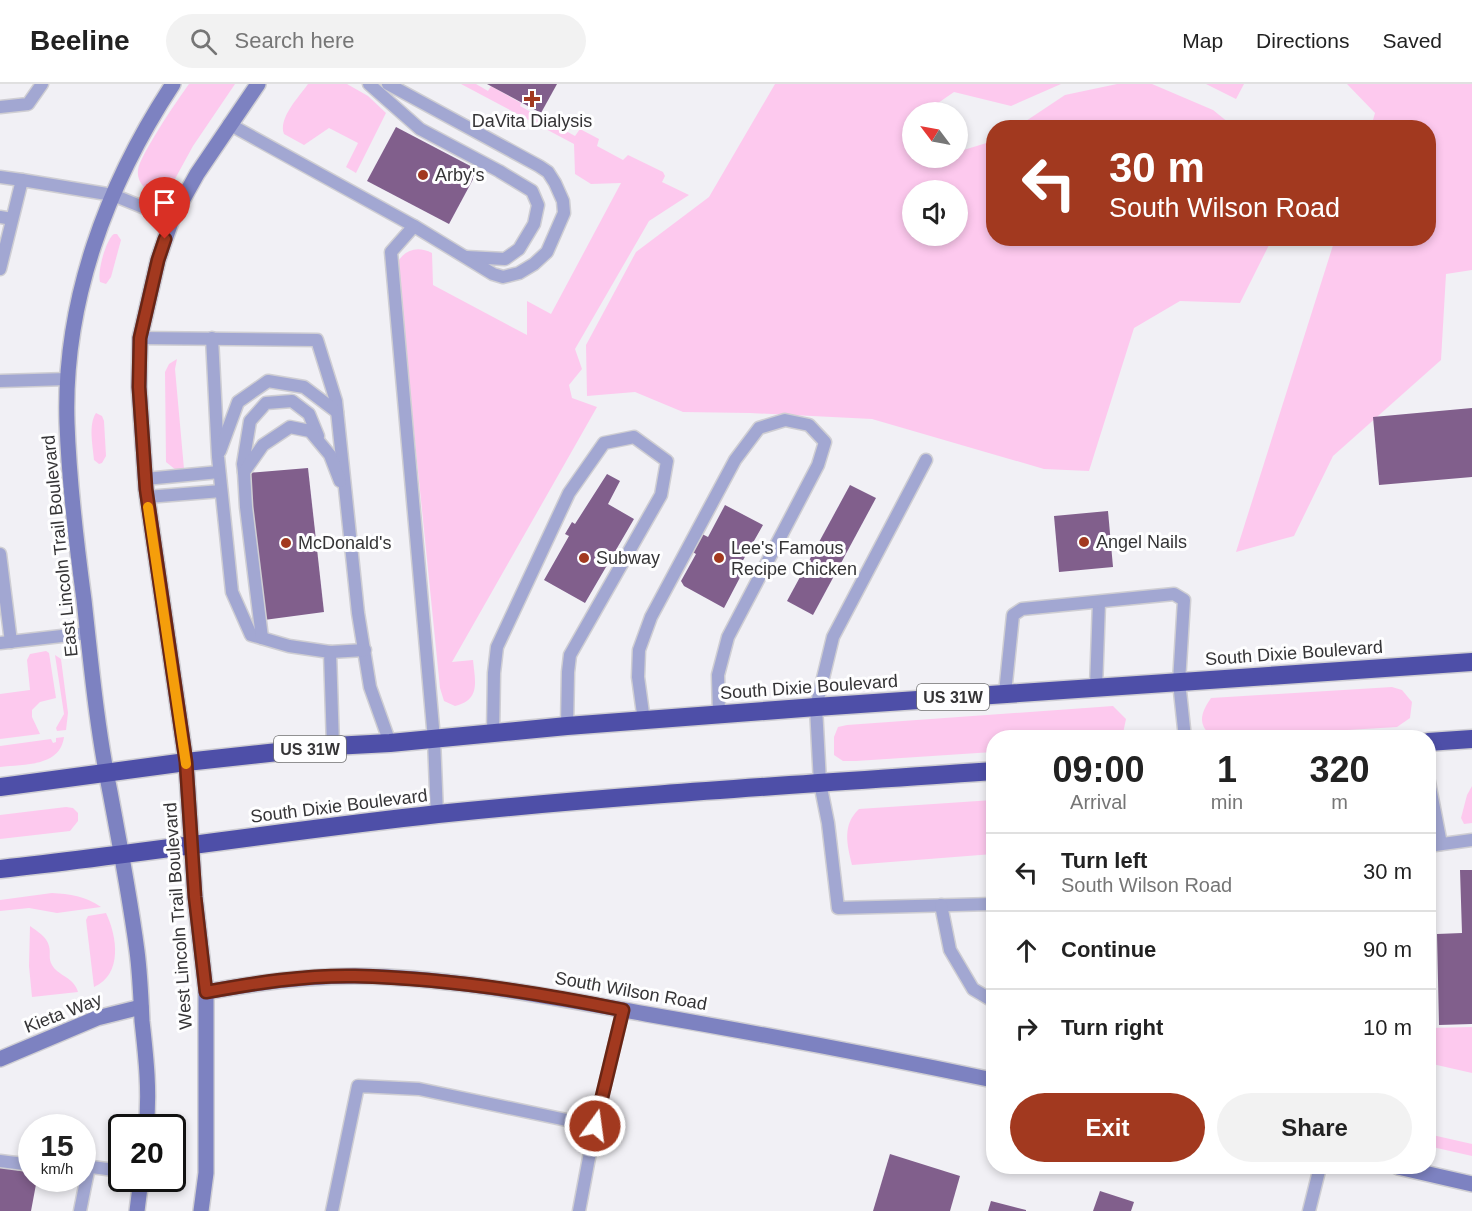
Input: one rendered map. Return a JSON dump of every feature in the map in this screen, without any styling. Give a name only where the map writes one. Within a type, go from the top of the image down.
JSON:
[{"type":"highway","name":"South Dixie Boulevard","points":[[186,762],[333,746],[719,714],[1472,662]]},
{"type":"highway","points":[[1436,741],[1472,739]]},
{"type":"highway","name":"US 31W","points":[[0,787],[186,762]]},
{"type":"highway","name":"South Dixie Boulevard","points":[[0,869],[437,814],[656,794],[986,771]]},
{"type":"main road","name":"East Lincoln Trail Boulevard","points":[[106,773],[72,505],[67,422],[68,379],[79,296],[90,256],[113,195],[140,138],[173,84]]},
{"type":"main road","points":[[186,762],[145,479],[139,387],[140,338],[158,260],[172,219],[197,174],[258,84]]},
{"type":"main road","name":"West Lincoln Trail Boulevard","points":[[186,762],[195,897],[206,992],[206,1173],[201,1211]]},
{"type":"main road","points":[[106,773],[137,952],[149,1099],[147,1114]]},
{"type":"main road","name":"South Wilson Road","points":[[206,992],[258,982],[354,976],[426,980],[561,998],[825,1045],[986,1079]]},
{"type":"main road","name":"Kieta Way","points":[[0,1059],[97,1018],[141,1007]]},
{"type":"main road","points":[[1428,1174],[1472,1184]]},
{"type":"main road","points":[[137,1211],[139,1192]]},
{"type":"lane","points":[[0,107],[28,104],[42,84]]},
{"type":"lane","points":[[369,84],[420,129],[532,191],[538,205],[534,224],[519,249],[505,259],[465,257]]},
{"type":"lane","points":[[229,124],[414,226],[493,274],[503,277],[519,273],[548,252],[564,213],[563,201],[548,172],[388,84]]},
{"type":"lane","points":[[0,177],[113,195],[172,219]]},
{"type":"lane","points":[[0,268],[6,218],[22,180]]},
{"type":"lane","points":[[414,226],[391,252],[434,739],[437,814]]},
{"type":"lane","points":[[140,338],[317,340],[336,401],[358,613],[370,687],[390,743]]},
{"type":"lane","points":[[212,338],[219,472],[232,592],[251,635],[289,646],[330,652],[364,650]]},
{"type":"lane","points":[[0,381],[68,379]]},
{"type":"lane","points":[[218,457],[238,402],[268,381],[304,387],[337,412]]},
{"type":"lane","points":[[262,638],[243,464],[250,421],[266,404],[292,401],[309,414],[321,443]]},
{"type":"lane","points":[[644,721],[638,677],[639,650],[651,617],[735,460],[759,429],[785,420],[808,425],[825,442],[818,465],[728,637],[718,675],[719,714]]},
{"type":"lane","points":[[244,472],[263,445],[290,427],[310,431],[330,455],[346,496]]},
{"type":"lane","points":[[493,734],[494,673],[497,647],[523,589],[569,493],[604,443],[634,437],[667,461],[661,495],[570,655],[567,726]]},
{"type":"lane","points":[[926,460],[833,637],[816,707],[820,783],[828,823],[838,908],[986,904]]},
{"type":"lane","points":[[145,479],[219,472]]},
{"type":"lane","points":[[147,497],[221,491]]},
{"type":"lane","points":[[0,554],[5,643],[88,633]]},
{"type":"lane","points":[[1005,693],[1012,615],[1022,609],[1174,594],[1184,600],[1179,682],[1184,730]]},
{"type":"lane","points":[[1096,688],[1099,602]]},
{"type":"lane","points":[[330,652],[333,746]]},
{"type":"lane","points":[[1436,845],[1472,840]]},
{"type":"lane","points":[[941,905],[950,950],[973,989],[986,996]]},
{"type":"lane","points":[[579,1211],[595,1126],[623,1010]]},
{"type":"lane","points":[[332,1211],[358,1086],[418,1089],[595,1126]]},
{"type":"lane","points":[[0,1161],[18,1163]]},
{"type":"lane","points":[[1309,1211],[1318,1174]]},
{"type":"lane","points":[[80,1211],[83,1192]]},
{"type":"shaded area","points":[[189,84],[235,84],[193,146],[170,188],[159,192],[148,190],[139,179],[140,163],[160,127]]},
{"type":"shaded area","points":[[308,84],[347,84],[368,96],[386,113],[356,173],[346,167],[358,143],[329,128],[304,145],[284,134],[284,121]]},
{"type":"shaded area","points":[[461,84],[476,84],[488,91],[491,86],[521,103],[520,106],[575,136],[580,129],[599,139],[597,146],[623,160],[628,155],[663,172],[665,176],[662,182],[689,195],[649,221],[575,349],[582,369],[569,385],[572,398],[597,407],[452,662],[473,660],[475,675],[473,694],[463,703],[455,706],[444,701],[440,688],[397,263],[400,258],[412,250],[432,253],[433,285],[527,335],[527,301],[551,314],[621,183],[591,184],[575,174],[574,144]]},
{"type":"shaded area","points":[[775,84],[1061,84],[1011,106],[954,92],[940,102],[902,102],[902,168],[968,168],[968,149],[986,143],[986,246],[1268,246],[1240,303],[1180,301],[1134,328],[1089,471],[1044,469],[872,419],[683,412],[635,392],[587,396],[586,345],[636,252],[709,197]]},
{"type":"shaded area","points":[[1117,84],[1152,84],[1213,110],[1225,120],[1028,120],[1065,95]]},
{"type":"shaded area","points":[[1206,84],[1244,84],[1236,99]]},
{"type":"shaded area","points":[[1347,84],[1472,84],[1472,270],[1446,274],[1441,360],[1333,456],[1294,536],[1236,552],[1333,246],[1436,246],[1436,120],[1373,120],[1375,113]]},
{"type":"shaded area","points":[[114,234],[117,234],[121,240],[111,277],[106,284],[100,282],[101,264],[105,249]]},
{"type":"shaded area","points":[[177,359],[175,369],[184,469],[176,470],[166,462],[165,372],[169,364]]},
{"type":"shaded area","points":[[96,413],[102,416],[104,421],[106,456],[99,464],[94,460],[92,436],[92,423]]},
{"type":"shaded area","points":[[46,651],[49,653],[56,698],[40,702],[32,710],[32,717],[40,734],[0,739],[0,694],[30,690],[27,660],[30,654]]},
{"type":"shaded area","points":[[55,655],[61,659],[68,713],[66,730],[57,731],[56,728],[64,714]]},
{"type":"shaded area","points":[[1392,687],[1402,690],[1412,702],[1410,718],[1397,727],[1347,730],[1206,730],[1202,719],[1204,709],[1211,698]]},
{"type":"shaded area","points":[[1113,706],[1126,719],[1124,730],[986,730],[986,752],[843,761],[834,755],[834,737],[838,727]]},
{"type":"shaded area","points":[[64,737],[56,754],[48,759],[30,764],[0,767],[0,746],[51,739],[53,743],[56,742],[56,738]]},
{"type":"shaded area","points":[[1472,786],[1472,823],[1464,824],[1461,818],[1467,795]]},
{"type":"shaded area","points":[[986,800],[986,855],[852,865],[847,835],[850,822],[859,809]]},
{"type":"shaded area","points":[[73,808],[78,813],[78,821],[70,831],[0,839],[0,815]]},
{"type":"shaded area","points":[[52,893],[77,896],[101,907],[57,913],[29,908],[0,911],[0,900]]},
{"type":"shaded area","points":[[106,913],[113,932],[115,954],[110,973],[94,987],[86,920],[88,916]]},
{"type":"shaded area","points":[[30,926],[48,943],[52,965],[73,983],[78,992],[32,997],[29,966]]},
{"type":"shaded area","points":[[1472,1027],[1472,1073],[1436,1065],[1436,1028]]},
{"type":"shaded area","points":[[1436,1136],[1472,1144],[1472,1156],[1436,1148]]},
{"type":"building","name":"DaVita Dialysis","points":[[487,84],[557,84],[541,113]]},
{"type":"building","name":"Arby's","points":[[396,127],[478,170],[449,224],[367,181]]},
{"type":"building","points":[[1472,408],[1472,477],[1379,485],[1373,417]]},
{"type":"building","name":"McDonald's","points":[[308,468],[324,612],[264,620],[248,473]]},
{"type":"building","name":"Subway","points":[[607,474],[620,481],[608,504],[634,519],[585,603],[544,580],[569,536],[565,534],[572,522],[575,524]]},
{"type":"building","points":[[850,485],[876,498],[813,615],[787,601]]},
{"type":"building","name":"Lee's Famous Recipe Chicken","points":[[725,505],[763,525],[742,562],[747,564],[724,608],[684,586],[681,581],[696,554],[691,551],[700,533],[708,537]]},
{"type":"building","name":"Angel Nails","points":[[1108,511],[1113,567],[1059,572],[1054,516]]},
{"type":"building","points":[[1460,870],[1472,870],[1472,1024],[1439,1025],[1437,934],[1462,933]]},
{"type":"building","points":[[890,1154],[960,1176],[950,1211],[873,1211]]},
{"type":"building","points":[[0,1167],[18,1170],[18,1192],[35,1192],[31,1211],[0,1211]]},
{"type":"building","points":[[1100,1191],[1134,1202],[1131,1211],[1093,1211]]},
{"type":"building","points":[[991,1201],[1026,1210],[1026,1211],[988,1211]]},
{"type":"slow traffic","points":[[148,507],[186,764]]},
{"type":"place","name":"DaVita Dialysis","points":[[532,99]]},
{"type":"place","name":"Arby's","points":[[423,175]]},
{"type":"place","name":"Angel Nails","points":[[1084,542]]},
{"type":"place","name":"McDonald's","points":[[286,543]]},
{"type":"place","name":"Subway","points":[[584,558]]},
{"type":"place","name":"Lee's Famous Recipe Chicken","points":[[719,558]]},
{"type":"route","points":[[165,239],[147,302],[140,338],[139,387],[146,489],[186,762],[195,897],[206,992],[258,982],[354,976],[426,980],[561,998],[623,1010],[595,1126]]}]
